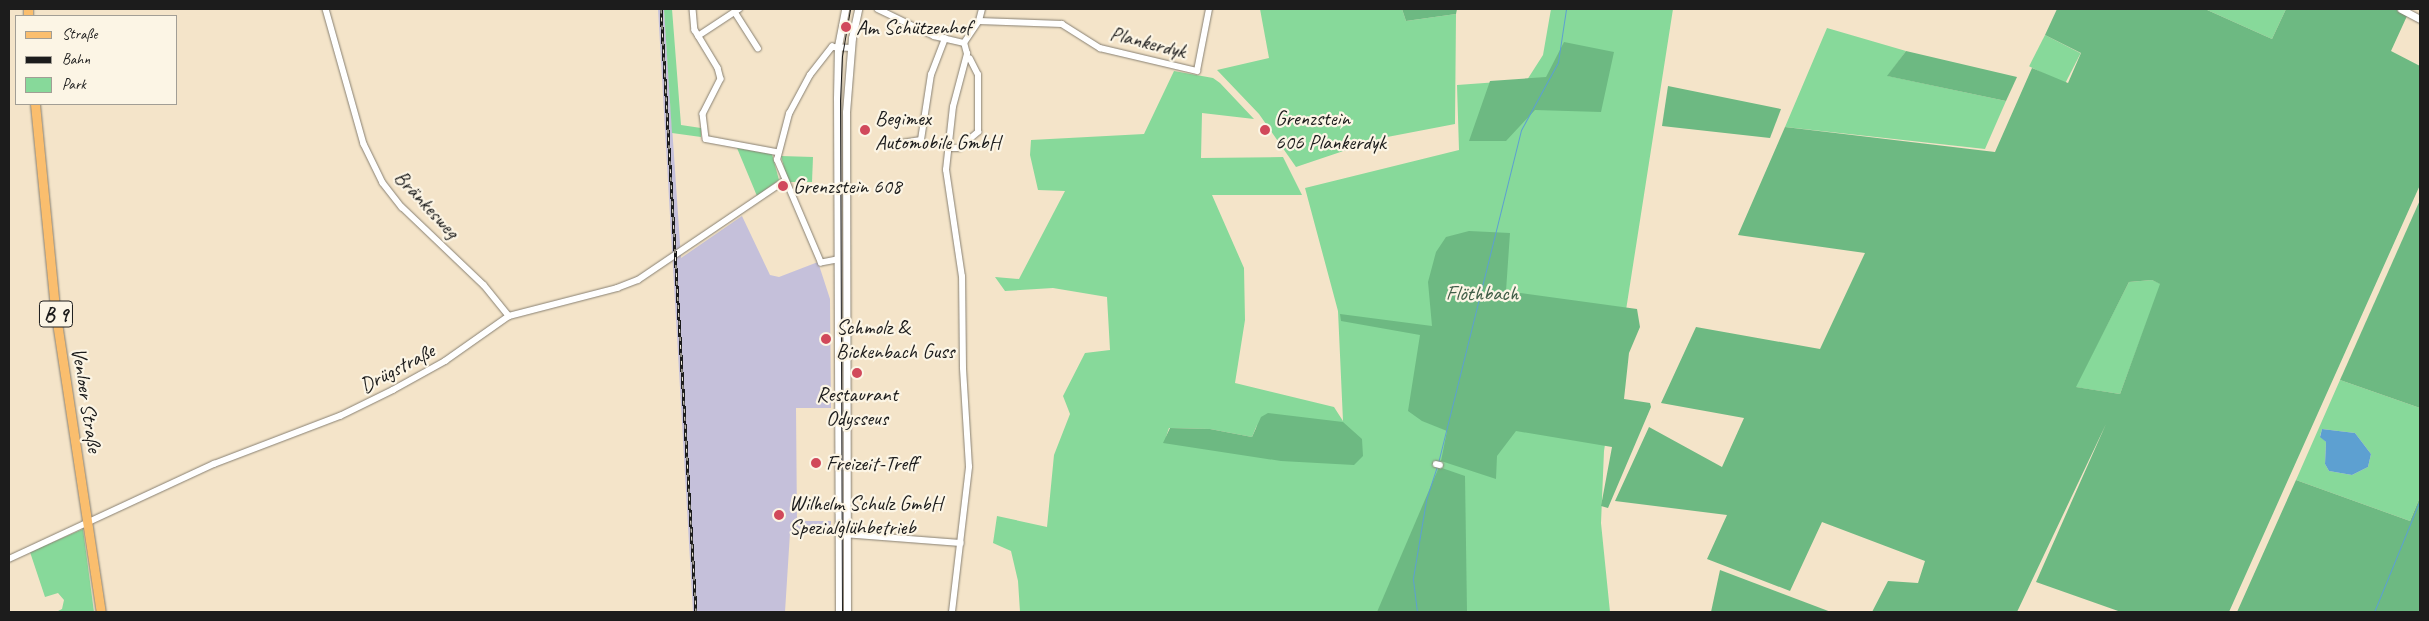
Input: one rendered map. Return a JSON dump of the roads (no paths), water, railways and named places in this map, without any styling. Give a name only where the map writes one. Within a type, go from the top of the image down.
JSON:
[{"type":"main road","name":"Venloer Straße","points":[[35,105],[55,310],[89,523],[101,612]]},
{"type":"street","name":"Bränkesweg","points":[[326,9],[364,144],[382,183],[402,207],[484,285],[509,316]]},
{"type":"street","points":[[693,9],[698,36],[718,68],[721,79],[703,114],[706,139],[778,152]]},
{"type":"street","points":[[839,612],[836,534],[838,46],[845,9]]},
{"type":"street","points":[[847,612],[846,112],[851,48],[858,9]]},
{"type":"street","points":[[878,9],[945,39],[964,43]]},
{"type":"street","points":[[964,43],[979,21],[982,9]]},
{"type":"street","name":"Plankerdyk","points":[[979,21],[1062,24],[1100,48],[1197,71],[1209,9]]},
{"type":"street","points":[[2401,9],[2420,19]]},
{"type":"street","points":[[698,36],[737,10],[758,48]]},
{"type":"street","points":[[895,144],[921,140],[931,75],[945,39]]},
{"type":"street","points":[[948,148],[959,148],[978,132],[978,75],[968,57],[964,43]]},
{"type":"street","points":[[837,260],[821,263],[776,160],[789,114],[810,75],[830,49],[838,46],[851,48]]},
{"type":"street","points":[[952,612],[969,466],[961,323],[962,277],[946,170],[958,80],[968,57]]},
{"type":"street","name":"Drügstraße","points":[[9,559],[214,464],[340,416],[393,390],[445,361],[509,316],[617,288],[638,280],[784,181]]},
{"type":"street","points":[[836,534],[961,543]]},
{"type":"water","points":[[2322,429],[2355,433],[2371,454],[2368,467],[2352,475],[2329,471],[2325,464],[2326,442],[2320,437]]},
{"type":"waterway","name":"Flöthbach","points":[[1438,463],[1521,130],[1558,62],[1566,9]]},
{"type":"waterway","name":"Flöthbach","points":[[1417,612],[1413,578],[1426,500],[1437,467]]},
{"type":"waterway","points":[[2374,612],[2420,500]]},
{"type":"tram line","points":[[842,612],[840,101],[842,56],[850,9]]},
{"type":"railway","points":[[661,9],[696,612]]},
{"type":"place","name":"Am Schützenhof","points":[[846,27]]},
{"type":"place","name":"Begimex Automobile GmbH","points":[[865,130]]},
{"type":"place","name":"Grenzstein 606 Plankerdyk","points":[[1265,130]]},
{"type":"place","name":"Grenzstein 608","points":[[783,186]]},
{"type":"place","name":"Schmolz & Bickenbach Guss","points":[[826,339]]},
{"type":"place","name":"Restaurant Odysseus","points":[[857,373]]},
{"type":"place","name":"Freizeit-Treff","points":[[816,463]]},
{"type":"place","name":"Wilhelm Schulz GmbH Spezialglühbetrieb","points":[[779,515]]}]
